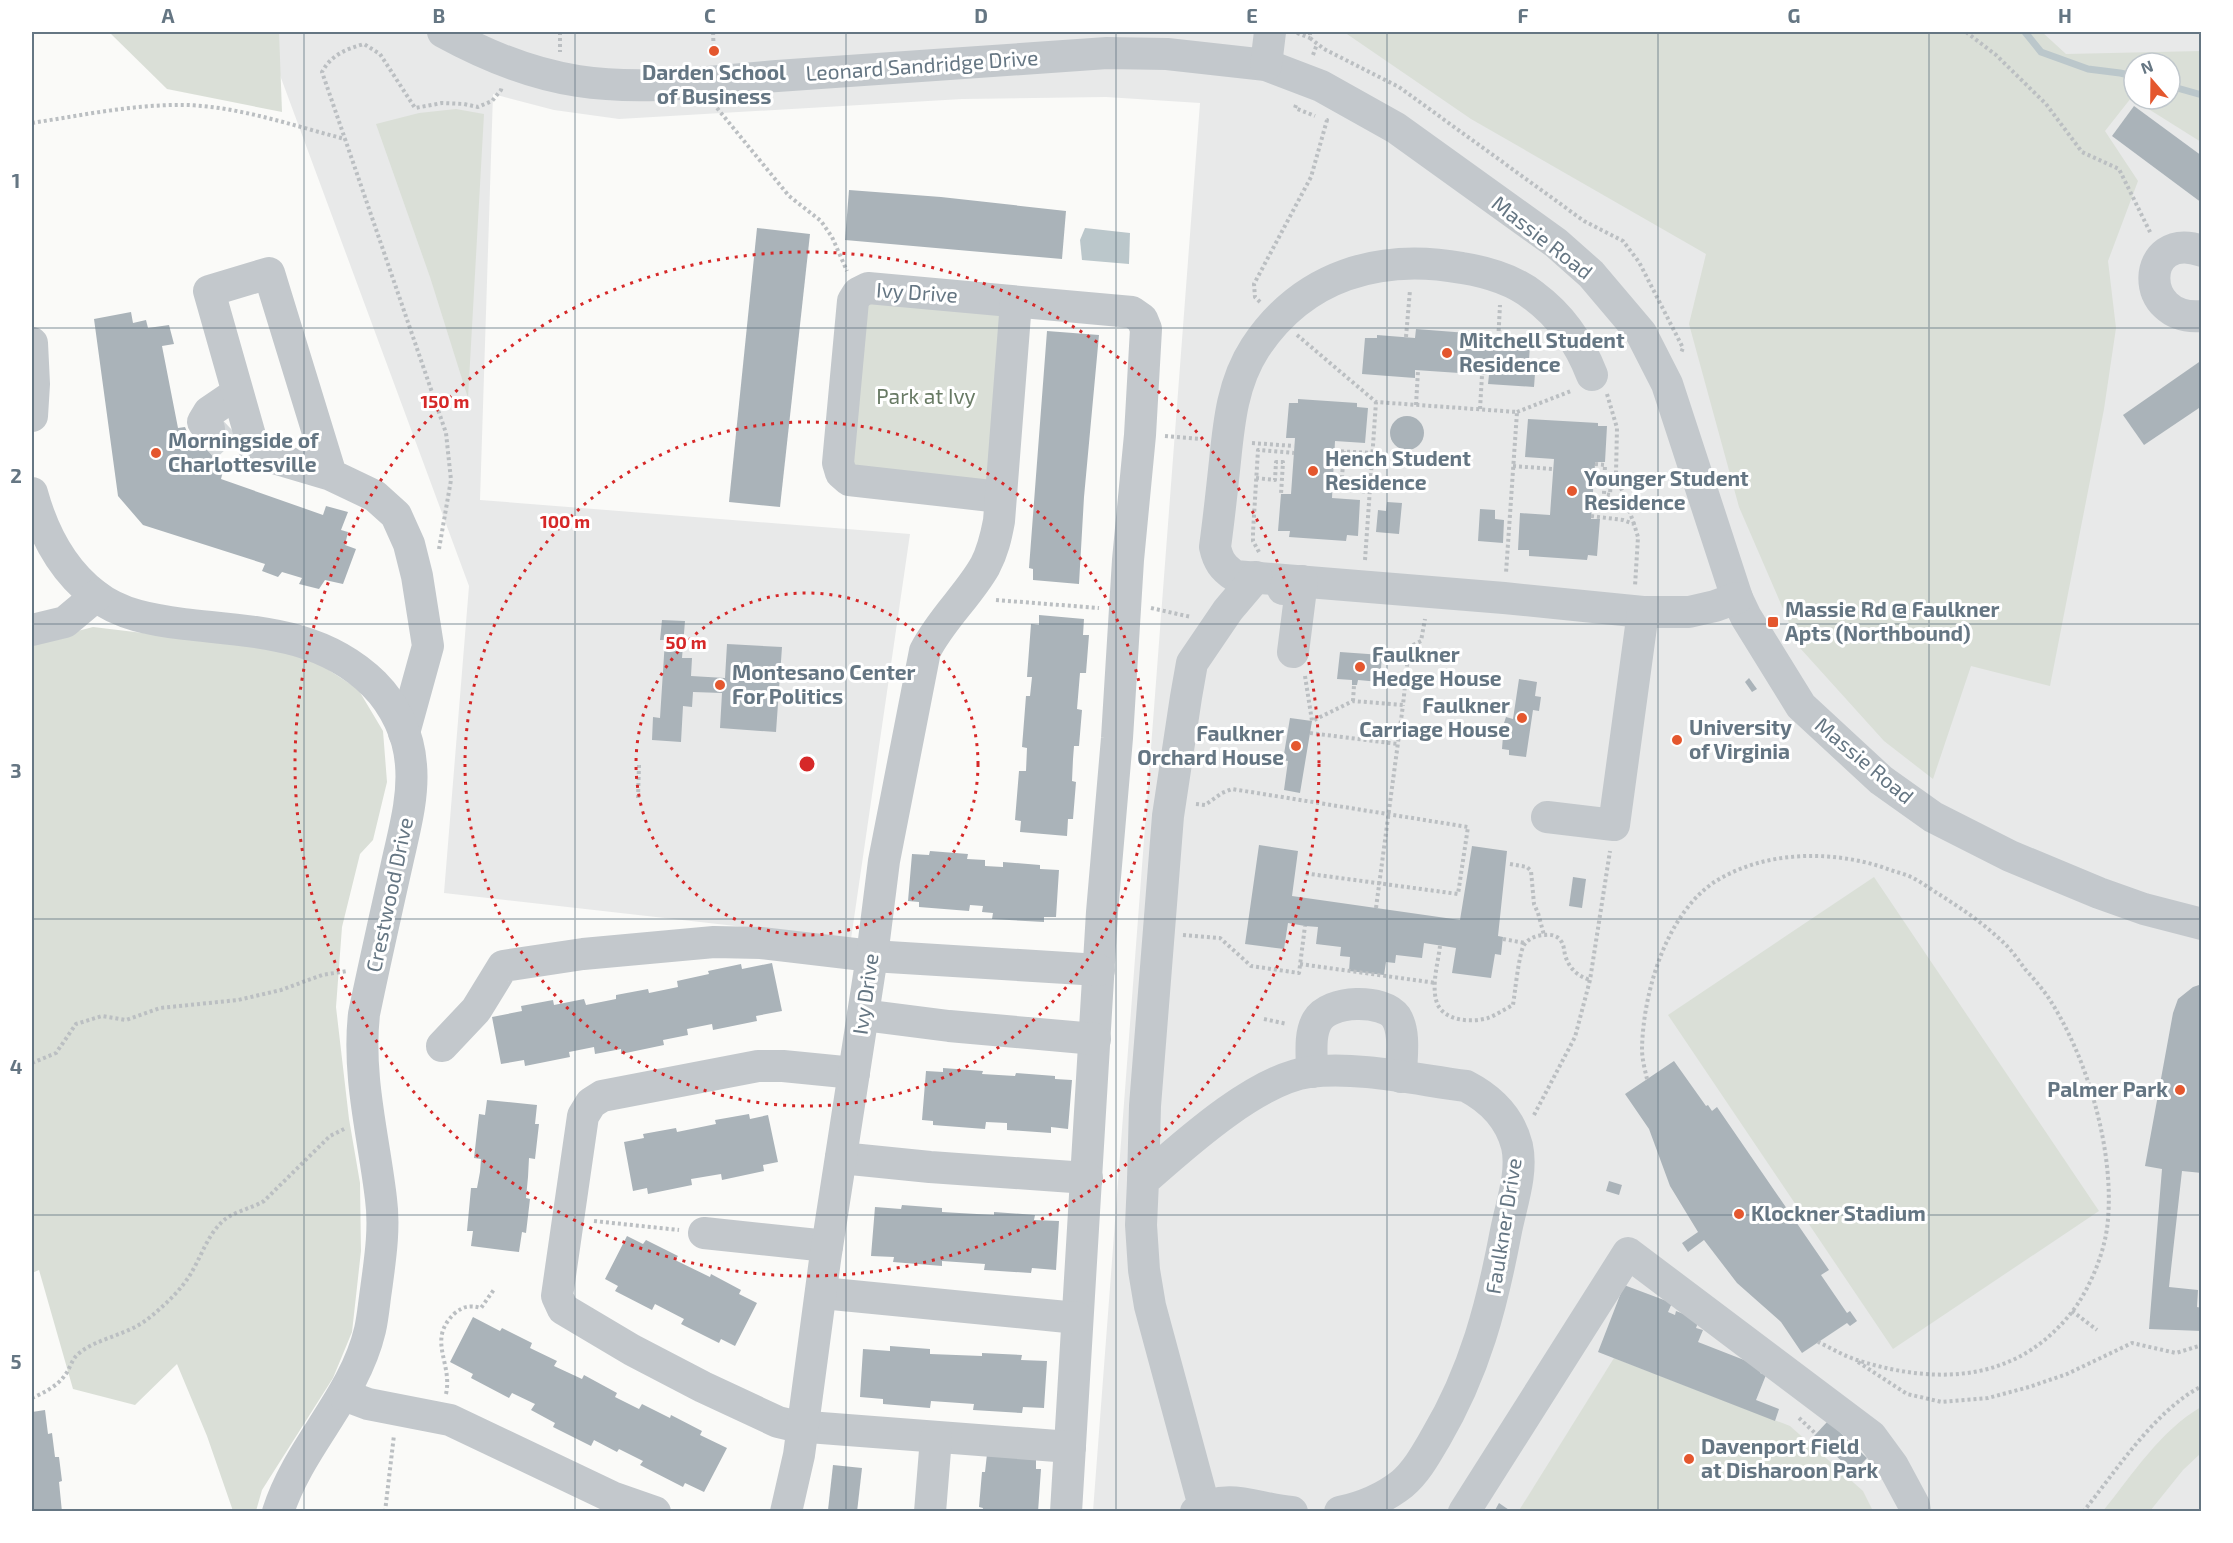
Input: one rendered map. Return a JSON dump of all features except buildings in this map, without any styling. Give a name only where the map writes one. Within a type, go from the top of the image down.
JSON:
[{"type":"street","name":"Leonard Sandridge Drive","points":[[443,32],[505,62],[578,81],[612,84],[714,81],[1107,53],[1167,54],[1266,64]]},
{"type":"street","points":[[1266,64],[1270,32]]},
{"type":"street","name":"Massie Road","points":[[1266,64],[1321,86],[1396,128],[1556,243],[1591,274],[1613,299],[1641,333],[1668,384],[1737,598],[1774,664],[1801,706],[1881,780],[1933,817],[2010,856],[2144,909],[2202,924]]},
{"type":"street","points":[[2202,252],[2190,247],[2163,254],[2157,261],[2155,274],[2161,301],[2167,307],[2174,313],[2192,317],[2202,316]]},
{"type":"street","points":[[1596,379],[1574,338],[1555,314],[1532,294],[1502,279],[1474,270],[1439,263],[1396,263],[1367,267],[1316,288],[1290,307],[1278,320],[1254,349],[1240,377],[1231,406],[1215,547],[1218,560],[1235,576],[1260,568],[1302,581],[1638,611],[1689,612],[1737,598]]},
{"type":"street","points":[[230,441],[237,393],[209,291],[269,273],[331,475]]},
{"type":"street","name":"Ivy Drive","points":[[786,1512],[799,1455],[827,1246],[872,956],[884,861],[925,651],[936,631],[984,567],[994,545],[1000,497],[1016,302],[868,288],[858,293],[853,301],[838,463],[841,473],[849,480],[1000,497]]},
{"type":"street","points":[[1016,302],[1132,312],[1142,319],[1146,329],[1099,970],[1066,1512]]},
{"type":"street","points":[[32,343],[32,416]]},
{"type":"street","points":[[237,393],[209,412],[203,422],[230,441],[260,454],[331,475],[375,496],[396,515],[409,544],[417,576],[428,646],[404,733]]},
{"type":"street","name":"Crestwood Drive","points":[[32,493],[40,522],[54,551],[73,576],[96,596],[122,610],[150,620],[298,639],[327,650],[359,670],[385,696],[404,733],[411,765],[409,808],[364,1014],[361,1039],[362,1070],[381,1202],[382,1244],[370,1329],[360,1364],[344,1395],[300,1462],[283,1495],[278,1512]]},
{"type":"street","points":[[1260,568],[1192,663],[1186,696],[1168,816],[1158,932],[1144,1106],[1142,1225],[1144,1270],[1150,1306],[1200,1509],[1219,1502],[1236,1502],[1292,1512]]},
{"type":"street","points":[[1228,610],[1302,581]]},
{"type":"street","points":[[1293,652],[1302,581]]},
{"type":"street","points":[[32,630],[65,622],[96,596]]},
{"type":"street","points":[[1548,817],[1614,825],[1638,611]]},
{"type":"street","points":[[442,1046],[476,1010],[503,966],[583,954],[714,942],[761,943],[872,956],[1099,970]]},
{"type":"street","points":[[1312,1072],[1312,1032],[1318,1018],[1336,1005],[1351,1003],[1388,1009],[1396,1017],[1401,1028],[1401,1077]]},
{"type":"street","points":[[863,1014],[949,1026],[1095,1039]]},
{"type":"street","points":[[854,1073],[783,1066],[758,1066],[602,1096],[591,1102],[583,1116],[557,1296],[563,1309],[632,1350],[778,1422],[936,1438],[1070,1447]]},
{"type":"street","name":"Faulkner Drive","points":[[1143,1181],[1197,1134],[1265,1087],[1287,1077],[1312,1072],[1362,1072],[1466,1086],[1497,1107],[1509,1124],[1517,1147],[1518,1168],[1489,1314],[1472,1364],[1450,1414],[1420,1464],[1403,1483],[1382,1498],[1358,1508],[1340,1512]]},
{"type":"street","points":[[841,1158],[1087,1178]]},
{"type":"street","points":[[704,1233],[827,1246]]},
{"type":"street","points":[[1464,1512],[1628,1253],[1871,1436],[1893,1466],[1914,1505],[1915,1512]]},
{"type":"street","points":[[822,1293],[1077,1318]]},
{"type":"street","points":[[344,1395],[397,1411],[450,1420],[612,1497],[655,1512]]},
{"type":"street","points":[[930,1512],[936,1438]]},
{"type":"path","points":[[713,32],[713,45]]},
{"type":"path","points":[[1291,32],[1310,38]]},
{"type":"path","points":[[1966,32],[1996,55],[2046,104],[2082,152],[2119,169],[2143,220]]},
{"type":"path","points":[[438,551],[452,480],[446,433],[322,72],[328,61],[345,50],[364,44],[380,54],[415,108],[442,103],[478,107],[492,101],[501,90],[505,62]]},
{"type":"path","points":[[1317,44],[1295,108],[1327,120],[1311,177],[1254,284],[1255,297],[1278,320],[1376,402],[1517,412],[1596,379],[1604,385],[1617,428],[1617,478],[1638,537],[1638,611]]},
{"type":"path","points":[[32,123],[142,107],[187,105],[265,118],[345,139]]},
{"type":"path","points":[[726,120],[789,196],[821,221],[832,237],[837,253],[858,293]]},
{"type":"path","points":[[1406,337],[1412,263]]},
{"type":"path","points":[[1498,343],[1502,279]]},
{"type":"path","points":[[1416,405],[1418,370]]},
{"type":"path","points":[[1480,409],[1482,375]]},
{"type":"path","points":[[1363,586],[1376,402]]},
{"type":"path","points":[[1504,598],[1517,412]]},
{"type":"path","points":[[1260,568],[1253,541],[1258,450],[1294,453]]},
{"type":"path","points":[[1335,451],[1373,453]]},
{"type":"path","points":[[1341,490],[1344,451]]},
{"type":"path","points":[[1256,478],[1275,480],[1276,462],[1283,462],[1281,494]]},
{"type":"path","points":[[1595,464],[1605,465],[1604,494],[1610,495],[1611,477],[1617,478]]},
{"type":"path","points":[[1514,466],[1553,469]]},
{"type":"path","points":[[1332,489],[1370,492]]},
{"type":"path","points":[[1591,516],[1623,520],[1634,524]]},
{"type":"path","points":[[1376,908],[1409,647],[1420,641],[1431,592]]},
{"type":"path","points":[[959,599],[989,599],[1072,606],[1148,607],[1194,619],[1214,619],[1228,610]]},
{"type":"path","points":[[1293,652],[1303,661],[1312,721],[1353,701],[1403,705]]},
{"type":"path","points":[[1353,701],[1354,685]]},
{"type":"path","points":[[1310,733],[1398,744]]},
{"type":"path","points":[[638,798],[639,765]]},
{"type":"path","points":[[1171,802],[1205,805],[1232,789],[1468,827],[1458,894],[1303,873]]},
{"type":"path","points":[[1517,1147],[1575,1037],[1590,980],[1614,825]]},
{"type":"path","points":[[1647,1079],[1642,1052],[1652,978],[1683,914],[1704,889],[1729,874],[1750,865],[1784,858],[1824,856],[1868,863],[1912,877],[1962,909],[2006,945],[2048,998],[2077,1052],[2103,1135],[2109,1176],[2108,1221],[2100,1255],[2084,1294],[2064,1323],[2041,1344],[2012,1362],[1985,1371],[1953,1374],[1905,1372],[1855,1360]]},
{"type":"path","points":[[1510,864],[1527,867],[1532,871],[1534,904],[1544,935]]},
{"type":"path","points":[[1158,932],[1220,938],[1251,966],[1299,973],[1305,926]]},
{"type":"path","points":[[1440,946],[1436,983],[1438,1004],[1443,1011],[1456,1019],[1477,1021],[1489,1018],[1513,1005],[1523,946],[1530,939],[1550,934],[1558,938],[1563,943],[1566,958],[1572,969],[1579,977],[1590,980]]},
{"type":"path","points":[[1503,939],[1526,943]]},
{"type":"path","points":[[1300,964],[1436,983]]},
{"type":"path","points":[[32,1062],[56,1053],[76,1024],[102,1016],[126,1020],[160,1008],[238,1000],[280,990],[322,975],[374,967]]},
{"type":"path","points":[[1264,1019],[1283,1023]]},
{"type":"path","points":[[32,1398],[46,1391],[65,1376],[75,1357],[86,1349],[138,1326],[173,1297],[190,1274],[219,1224],[264,1201],[330,1136],[369,1120]]},
{"type":"path","points":[[569,1218],[704,1233]]},
{"type":"path","points":[[449,1381],[440,1341],[443,1327],[463,1307],[471,1305],[481,1308],[495,1288]]},
{"type":"path","points":[[2072,1311],[2097,1330]]},
{"type":"path","points":[[1818,1342],[1855,1360],[1907,1394],[1942,1402],[1988,1398],[2029,1387],[2067,1374],[2132,1343],[2176,1353],[2202,1345]]},
{"type":"path","points":[[2083,1512],[2153,1425],[2175,1402],[2202,1386]]},
{"type":"path","points":[[385,1512],[397,1411]]},
{"type":"shaded area","name":"University of Virginia","points":[[264,32],[2201,32],[2201,1511],[1093,1511],[1200,103],[1106,97],[962,99],[619,119],[554,110],[493,94],[480,500],[910,534],[851,939],[444,893],[469,586]]},
{"type":"shaded area","points":[[1085,228],[1130,233],[1129,264],[1082,260],[1080,240]]},
{"type":"green space","points":[[109,32],[279,32],[282,112],[167,89]]},
{"type":"green space","points":[[1344,32],[2042,32],[2066,54],[2122,53],[2122,109],[2105,131],[2138,181],[2108,261],[2116,328],[2104,409],[2050,686],[1971,666],[1933,779],[1884,741],[1800,648],[1739,507],[1689,324],[1706,254],[1471,119]]},
{"type":"green space","points":[[2182,51],[2201,51],[2201,142],[2152,111],[2182,111]]},
{"type":"green space","points":[[456,109],[484,114],[468,398],[430,277],[376,124],[419,113]]},
{"type":"green space","name":"Park at Ivy","points":[[869,294],[1006,307],[996,491],[843,471]]},
{"type":"green space","points":[[93,627],[301,652],[358,689],[383,731],[387,782],[373,840],[360,854],[342,927],[336,1007],[349,1119],[360,1183],[361,1251],[352,1332],[333,1378],[262,1490],[256,1511],[233,1511],[207,1436],[177,1364],[135,1405],[73,1389],[39,1270],[32,1273],[32,638],[43,640]]},
{"type":"green space","name":"Klockner Stadium","points":[[1874,877],[2099,1211],[1893,1349],[1668,1015]]},
{"type":"green space","name":"Davenport Field at Disharoon Park","points":[[1614,1358],[1790,1426],[1863,1491],[1873,1511],[1518,1512]]},
{"type":"green space","points":[[2201,1407],[2201,1453],[2183,1470],[2150,1511],[2103,1511],[2160,1441],[2186,1417]]},
{"type":"waterway","points":[[2025,32],[2041,52],[2088,69],[2122,73]]},
{"type":"waterway","points":[[2182,89],[2202,95]]},
{"type":"tunnel","points":[[209,429],[227,448]]},
{"type":"place","name":"Darden School of Business","points":[[714,51]]},
{"type":"place","name":"Mitchell Student Residence","points":[[1447,353]]},
{"type":"place","name":"Morningside of Charlottesville","points":[[156,453]]},
{"type":"place","name":"Hench Student Residence","points":[[1313,471]]},
{"type":"place","name":"Younger Student Residence","points":[[1572,491]]},
{"type":"place","name":"Massie Rd @ Faulkner Apts (Northbound)","points":[[1773,622]]},
{"type":"place","name":"Faulkner Hedge House","points":[[1360,667]]},
{"type":"place","name":"Montesano Center For Politics","points":[[720,685]]},
{"type":"place","name":"Faulkner Carriage House","points":[[1522,718]]},
{"type":"place","name":"University of Virginia","points":[[1677,740]]},
{"type":"place","name":"Faulkner Orchard House","points":[[1296,746]]},
{"type":"place","name":"Palmer Park","points":[[2180,1090]]},
{"type":"place","name":"Klockner Stadium","points":[[1739,1214]]},
{"type":"place","name":"Davenport Field at Disharoon Park","points":[[1689,1459]]}]
